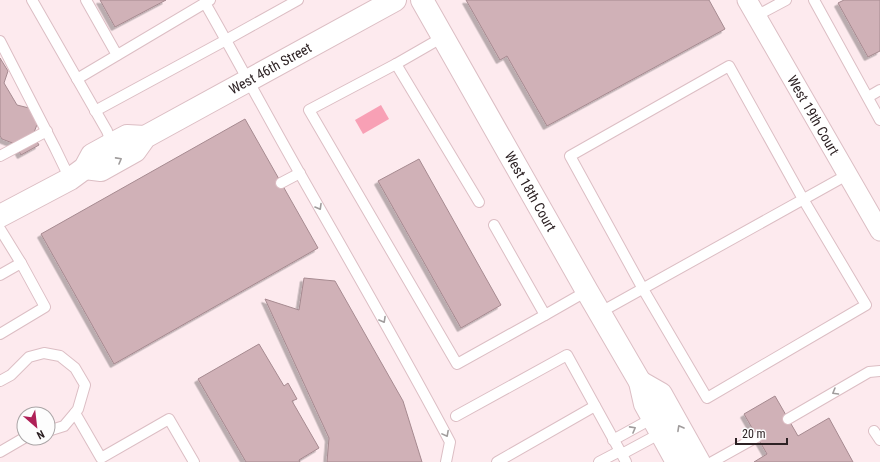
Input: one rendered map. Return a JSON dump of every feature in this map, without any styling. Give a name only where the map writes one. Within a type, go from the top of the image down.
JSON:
[{"type":"street","name":"West 46th Street","points":[[0,216],[78,174],[101,170],[135,151],[145,137],[395,0]]},
{"type":"street","name":"West 18th Court","points":[[422,0],[599,313],[640,382],[645,404],[677,462]]},
{"type":"street","name":"West 19th Court","points":[[752,8],[880,232]]},
{"type":"street","name":"West 46th Street","points":[[78,174],[92,155],[127,136],[145,137]]},
{"type":"street","name":"West 18th Court","points":[[640,382],[661,394],[699,462]]},
{"type":"lane","points":[[32,0],[107,131],[112,144]]},
{"type":"lane","points":[[86,0],[117,55]]},
{"type":"lane","points":[[95,111],[298,0]]},
{"type":"lane","points":[[752,8],[786,0]]},
{"type":"lane","points":[[814,0],[880,120]]},
{"type":"lane","points":[[77,79],[208,1],[226,40],[450,442],[446,462]]},
{"type":"lane","points":[[443,37],[396,64],[309,110],[456,364],[587,291]]},
{"type":"lane","points":[[0,41],[47,131],[78,174]]},
{"type":"lane","points":[[396,64],[479,202]]},
{"type":"lane","points":[[729,66],[803,199],[866,305],[707,398],[643,289],[570,156],[729,66]]},
{"type":"lane","points":[[868,97],[880,90]]},
{"type":"lane","points":[[0,156],[47,131]]},
{"type":"lane","points":[[281,183],[300,173]]},
{"type":"lane","points":[[599,313],[847,175]]},
{"type":"lane","points":[[494,225],[545,315]]},
{"type":"lane","points":[[0,229],[45,307],[0,334]]},
{"type":"lane","points":[[0,275],[21,263]]},
{"type":"lane","points":[[0,381],[11,375],[29,357],[44,353],[60,356],[75,368],[85,385],[78,409],[64,426],[56,428]]},
{"type":"lane","points":[[456,416],[567,355],[622,456]]},
{"type":"lane","points":[[788,419],[869,372],[880,372]]},
{"type":"lane","points":[[497,462],[595,406]]},
{"type":"lane","points":[[75,412],[103,460],[169,419],[194,462]]},
{"type":"lane","points":[[614,440],[657,425]]},
{"type":"lane","points":[[599,462],[622,456],[657,425]]},
{"type":"lane","points":[[874,431],[880,440]]},
{"type":"lane","points":[[712,462],[758,437]]},
{"type":"lane","points":[[0,452],[16,443]]},
{"type":"shaded area","points":[[381,105],[389,119],[363,134],[355,120]]},
{"type":"building","points":[[100,0],[166,0],[115,27]]},
{"type":"building","points":[[466,0],[709,0],[725,29],[547,126],[507,56],[500,60]]},
{"type":"building","points":[[844,0],[880,0],[880,51],[868,57],[838,3]]},
{"type":"building","points":[[0,58],[8,71],[4,83],[17,105],[29,108],[38,122],[33,135],[39,145],[21,155],[15,144],[2,139],[0,136]]},
{"type":"building","points":[[245,119],[318,248],[114,364],[41,234]]},
{"type":"building","points":[[419,159],[501,305],[461,328],[378,181]]},
{"type":"building","points":[[304,278],[335,281],[403,401],[422,462],[327,462],[329,438],[265,299],[299,310]]},
{"type":"building","points":[[259,344],[284,386],[288,383],[297,399],[292,401],[319,448],[299,460],[300,462],[246,462],[198,379]]},
{"type":"building","points":[[775,396],[798,436],[829,418],[853,462],[754,462],[767,454],[744,414]]}]
